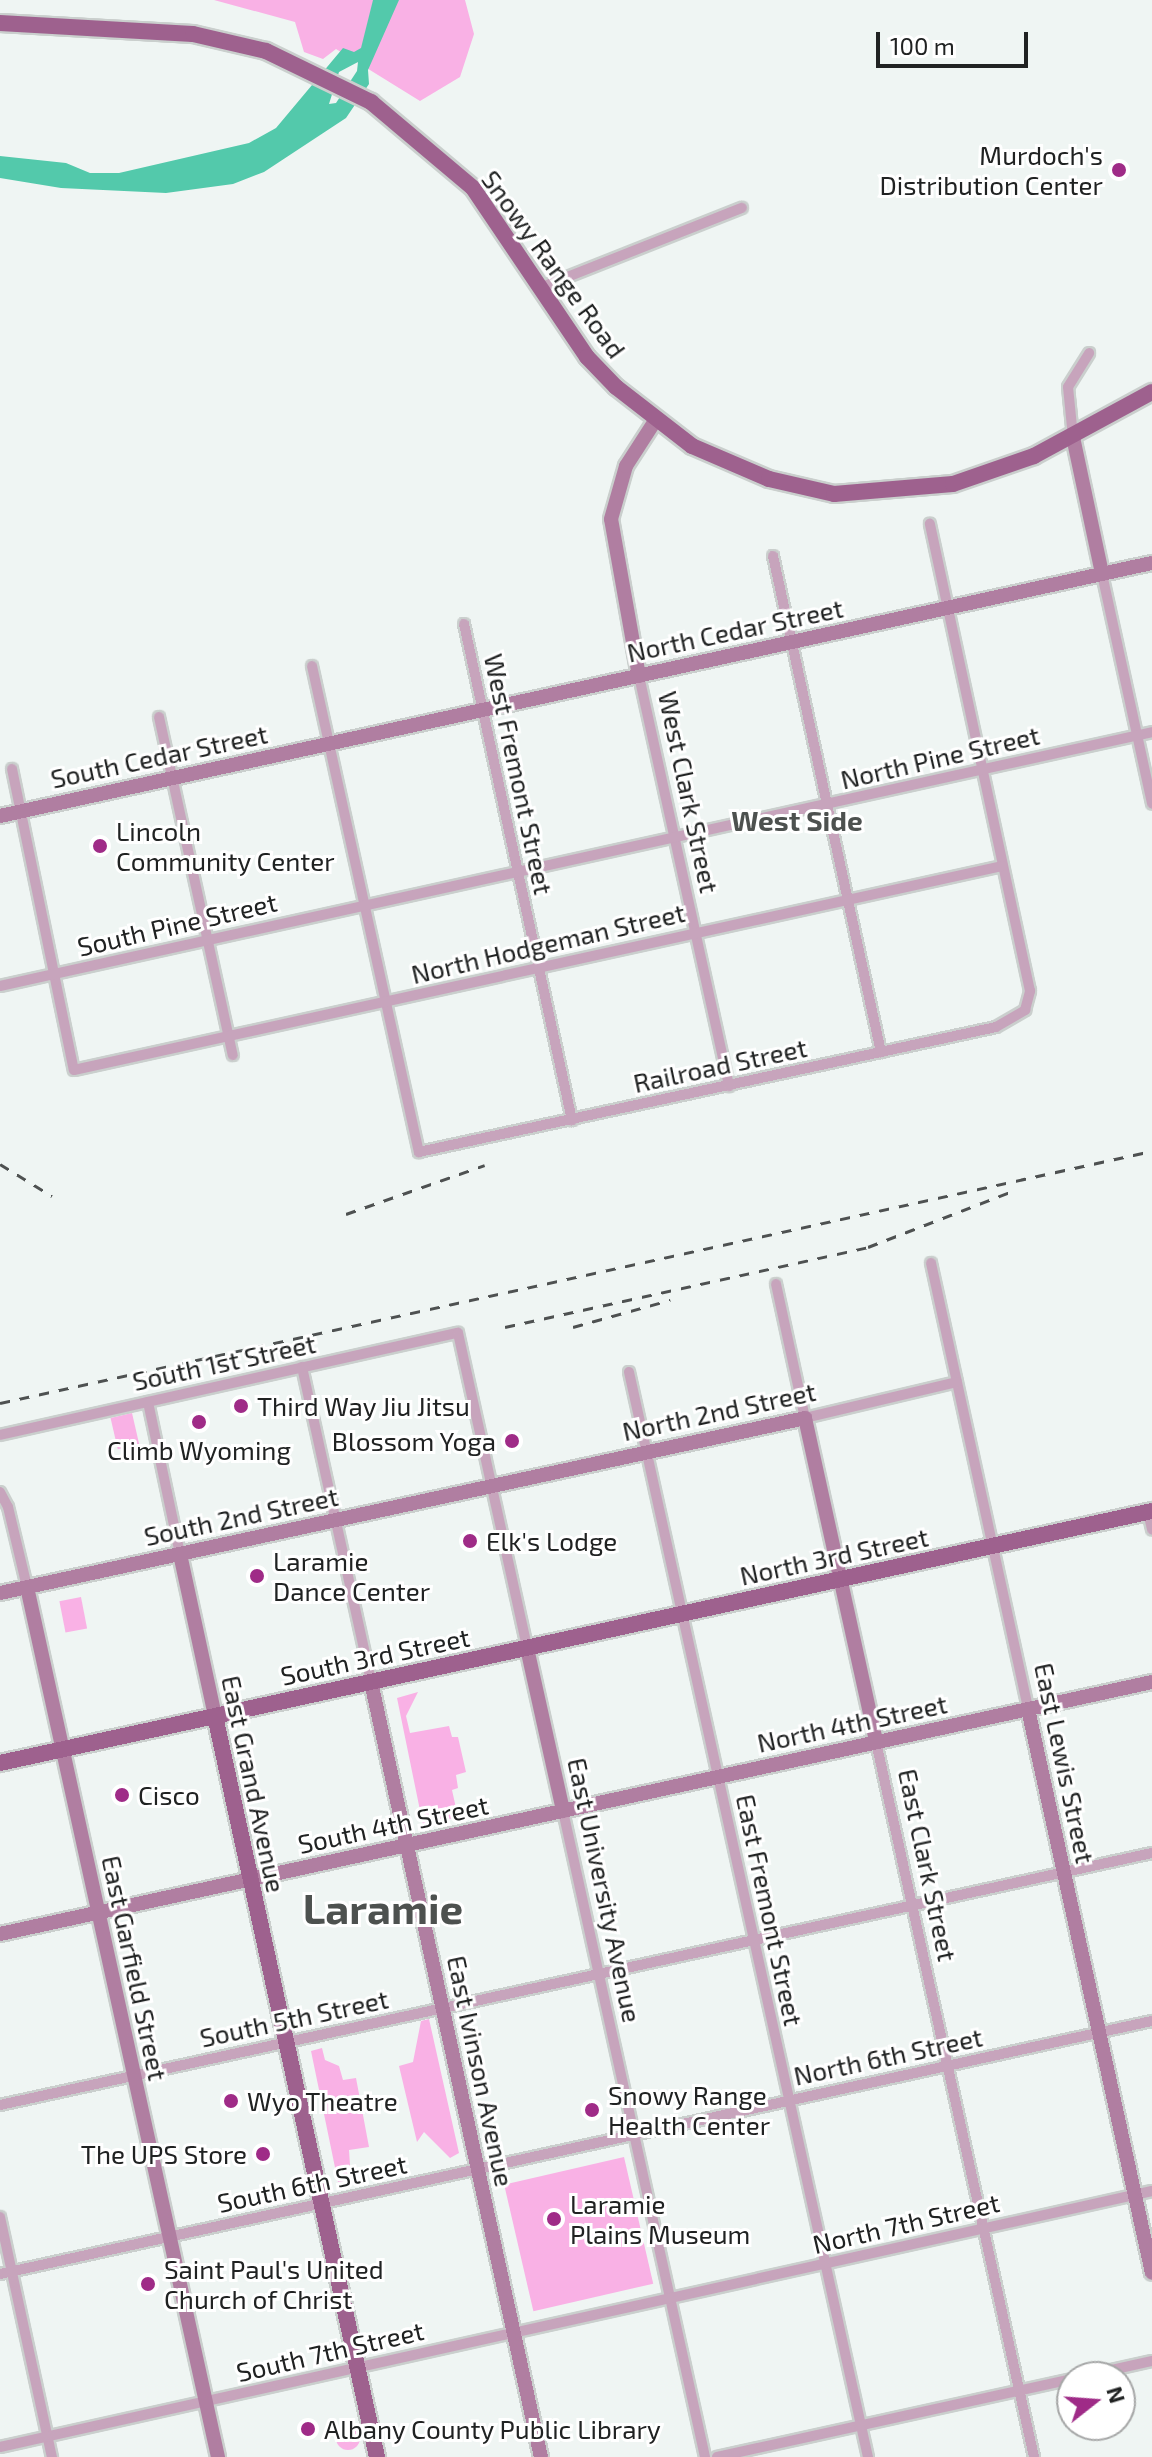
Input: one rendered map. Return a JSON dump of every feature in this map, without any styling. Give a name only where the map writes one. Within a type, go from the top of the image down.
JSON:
[{"type":"main road","name":"Snowy Range Road","points":[[0,23],[193,34],[290,61],[371,102],[473,188],[587,357],[655,421],[733,467],[834,494],[953,484],[1073,437],[1152,392]]},
{"type":"main road","name":"North 3rd Street","points":[[527,1648],[1150,1511]]},
{"type":"main road","name":"South 3rd Street","points":[[0,1763],[527,1648]]},
{"type":"main road","name":"East Grand Avenue","points":[[215,1716],[377,2457]]},
{"type":"street","points":[[542,287],[742,208]]},
{"type":"street","points":[[1089,353],[1068,387],[1073,437],[1152,804]]},
{"type":"street","name":"West Clark Street","points":[[655,421],[626,466],[611,519],[639,676],[729,1086]]},
{"type":"street","points":[[930,524],[1003,866]]},
{"type":"street","points":[[773,556],[881,1052]]},
{"type":"street","name":"North Cedar Street","points":[[328,744],[1152,563]]},
{"type":"street","name":"West Fremont Street","points":[[464,624],[572,1120]]},
{"type":"street","points":[[312,666],[384,1002]]},
{"type":"street","points":[[159,717],[233,1055]]},
{"type":"street","name":"North Pine Street","points":[[363,906],[1152,732]]},
{"type":"street","name":"South Cedar Street","points":[[0,816],[328,744]]},
{"type":"street","points":[[12,769],[55,974]]},
{"type":"street","name":"North Hodgeman Street","points":[[55,974],[74,1070],[1003,866]]},
{"type":"street","name":"Railroad Street","points":[[384,1002],[419,1152],[729,1086],[996,1027],[1025,1010],[1030,991],[1003,866]]},
{"type":"street","name":"South Pine Street","points":[[0,986],[363,906]]},
{"type":"street","name":"East Lewis Street","points":[[931,1263],[1152,2273]]},
{"type":"street","name":"East Clark Street","points":[[776,1284],[1034,2457]]},
{"type":"street","name":"South 1st Street","points":[[0,1435],[458,1333]]},
{"type":"street","name":"East University Avenue","points":[[458,1333],[705,2457]]},
{"type":"street","name":"East Ivinson Avenue","points":[[302,1367],[541,2457]]},
{"type":"street","name":"East Fremont Street","points":[[629,1372],[868,2457]]},
{"type":"street","name":"North 2nd Street","points":[[491,1486],[957,1382]]},
{"type":"street","name":"East Grand Avenue","points":[[148,1402],[215,1716]]},
{"type":"street","name":"South 2nd Street","points":[[0,1593],[491,1486]]},
{"type":"street","name":"East Garfield Street","points":[[1,1497],[8,1507],[27,1587],[218,2457]]},
{"type":"street","points":[[1150,1511],[1152,1530]]},
{"type":"street","name":"North 4th Street","points":[[563,1811],[1152,1682]]},
{"type":"street","name":"South 4th Street","points":[[0,1934],[563,1811]]},
{"type":"street","name":"South 5th Street","points":[[0,2105],[1152,1853]]},
{"type":"street","name":"North 6th Street","points":[[634,2135],[1152,2021]]},
{"type":"street","name":"South 6th Street","points":[[0,2274],[634,2135]]},
{"type":"street","name":"North 7th Street","points":[[670,2298],[1152,2191]]},
{"type":"street","points":[[0,2217],[52,2457]]},
{"type":"street","name":"South 7th Street","points":[[0,2447],[670,2298]]},
{"type":"street","points":[[717,2457],[1056,2382]]},
{"type":"shaded area","points":[[214,0],[465,0],[474,34],[460,77],[420,101],[336,49],[323,59],[304,52],[295,22]]},
{"type":"shaded area","points":[[373,0],[399,0],[368,70],[369,84],[346,118],[264,172],[233,184],[166,193],[61,188],[0,178],[0,156],[66,163],[90,173],[119,173],[249,143],[276,128],[343,48],[354,52],[361,48]],"holes":[[[358,62],[357,71],[336,103],[329,104],[339,72]]]},
{"type":"shaded area","points":[[132,1413],[139,1444],[118,1449],[111,1418]]},
{"type":"shaded area","points":[[81,1597],[87,1628],[66,1633],[59,1601]]},
{"type":"shaded area","points":[[418,1692],[406,1716],[410,1733],[449,1726],[452,1737],[458,1737],[466,1772],[456,1775],[458,1788],[452,1790],[458,1817],[423,1825],[397,1698]]},
{"type":"shaded area","points":[[429,2019],[459,2153],[450,2158],[424,2132],[417,2142],[399,2066],[413,2062],[421,2021]]},
{"type":"shaded area","points":[[322,2048],[325,2060],[339,2066],[343,2080],[356,2078],[369,2147],[349,2150],[351,2180],[338,2182],[311,2051]]},
{"type":"shaded area","points":[[624,2157],[653,2284],[533,2311],[504,2185]]},
{"type":"shaded area","points":[[348,2426],[356,2430],[360,2438],[356,2446],[348,2450],[340,2446],[336,2438],[340,2430]]},
{"type":"railway","points":[[0,1403],[1152,1151]]},
{"type":"railway","points":[[0,1164],[52,1196]]},
{"type":"railway","points":[[346,1214],[485,1165]]},
{"type":"railway","points":[[505,1327],[868,1247],[1010,1192]]},
{"type":"railway","points":[[573,1327],[670,1300]]},
{"type":"place","name":"Murdoch's Distribution Center","points":[[1119,170]]},
{"type":"place","name":"Lincoln Community Center","points":[[100,846]]},
{"type":"place","name":"Third Way Jiu Jitsu","points":[[241,1406]]},
{"type":"place","name":"Climb Wyoming","points":[[199,1422]]},
{"type":"place","name":"Blossom Yoga","points":[[512,1441]]},
{"type":"place","name":"Elk's Lodge","points":[[470,1541]]},
{"type":"place","name":"Laramie Dance Center","points":[[257,1576]]},
{"type":"place","name":"Cisco","points":[[122,1795]]},
{"type":"place","name":"Wyo Theatre","points":[[231,2101]]},
{"type":"place","name":"Snowy Range Health Center","points":[[592,2110]]},
{"type":"place","name":"The UPS Store","points":[[263,2154]]},
{"type":"place","name":"Laramie Plains Museum","points":[[554,2219]]},
{"type":"place","name":"Saint Paul's United Church of Christ","points":[[148,2284]]},
{"type":"place","name":"Albany County Public Library","points":[[308,2429]]},
{"type":"district","name":"West Side","points":[[797,820]]},
{"type":"district","name":"Laramie","points":[[383,1907]]}]
